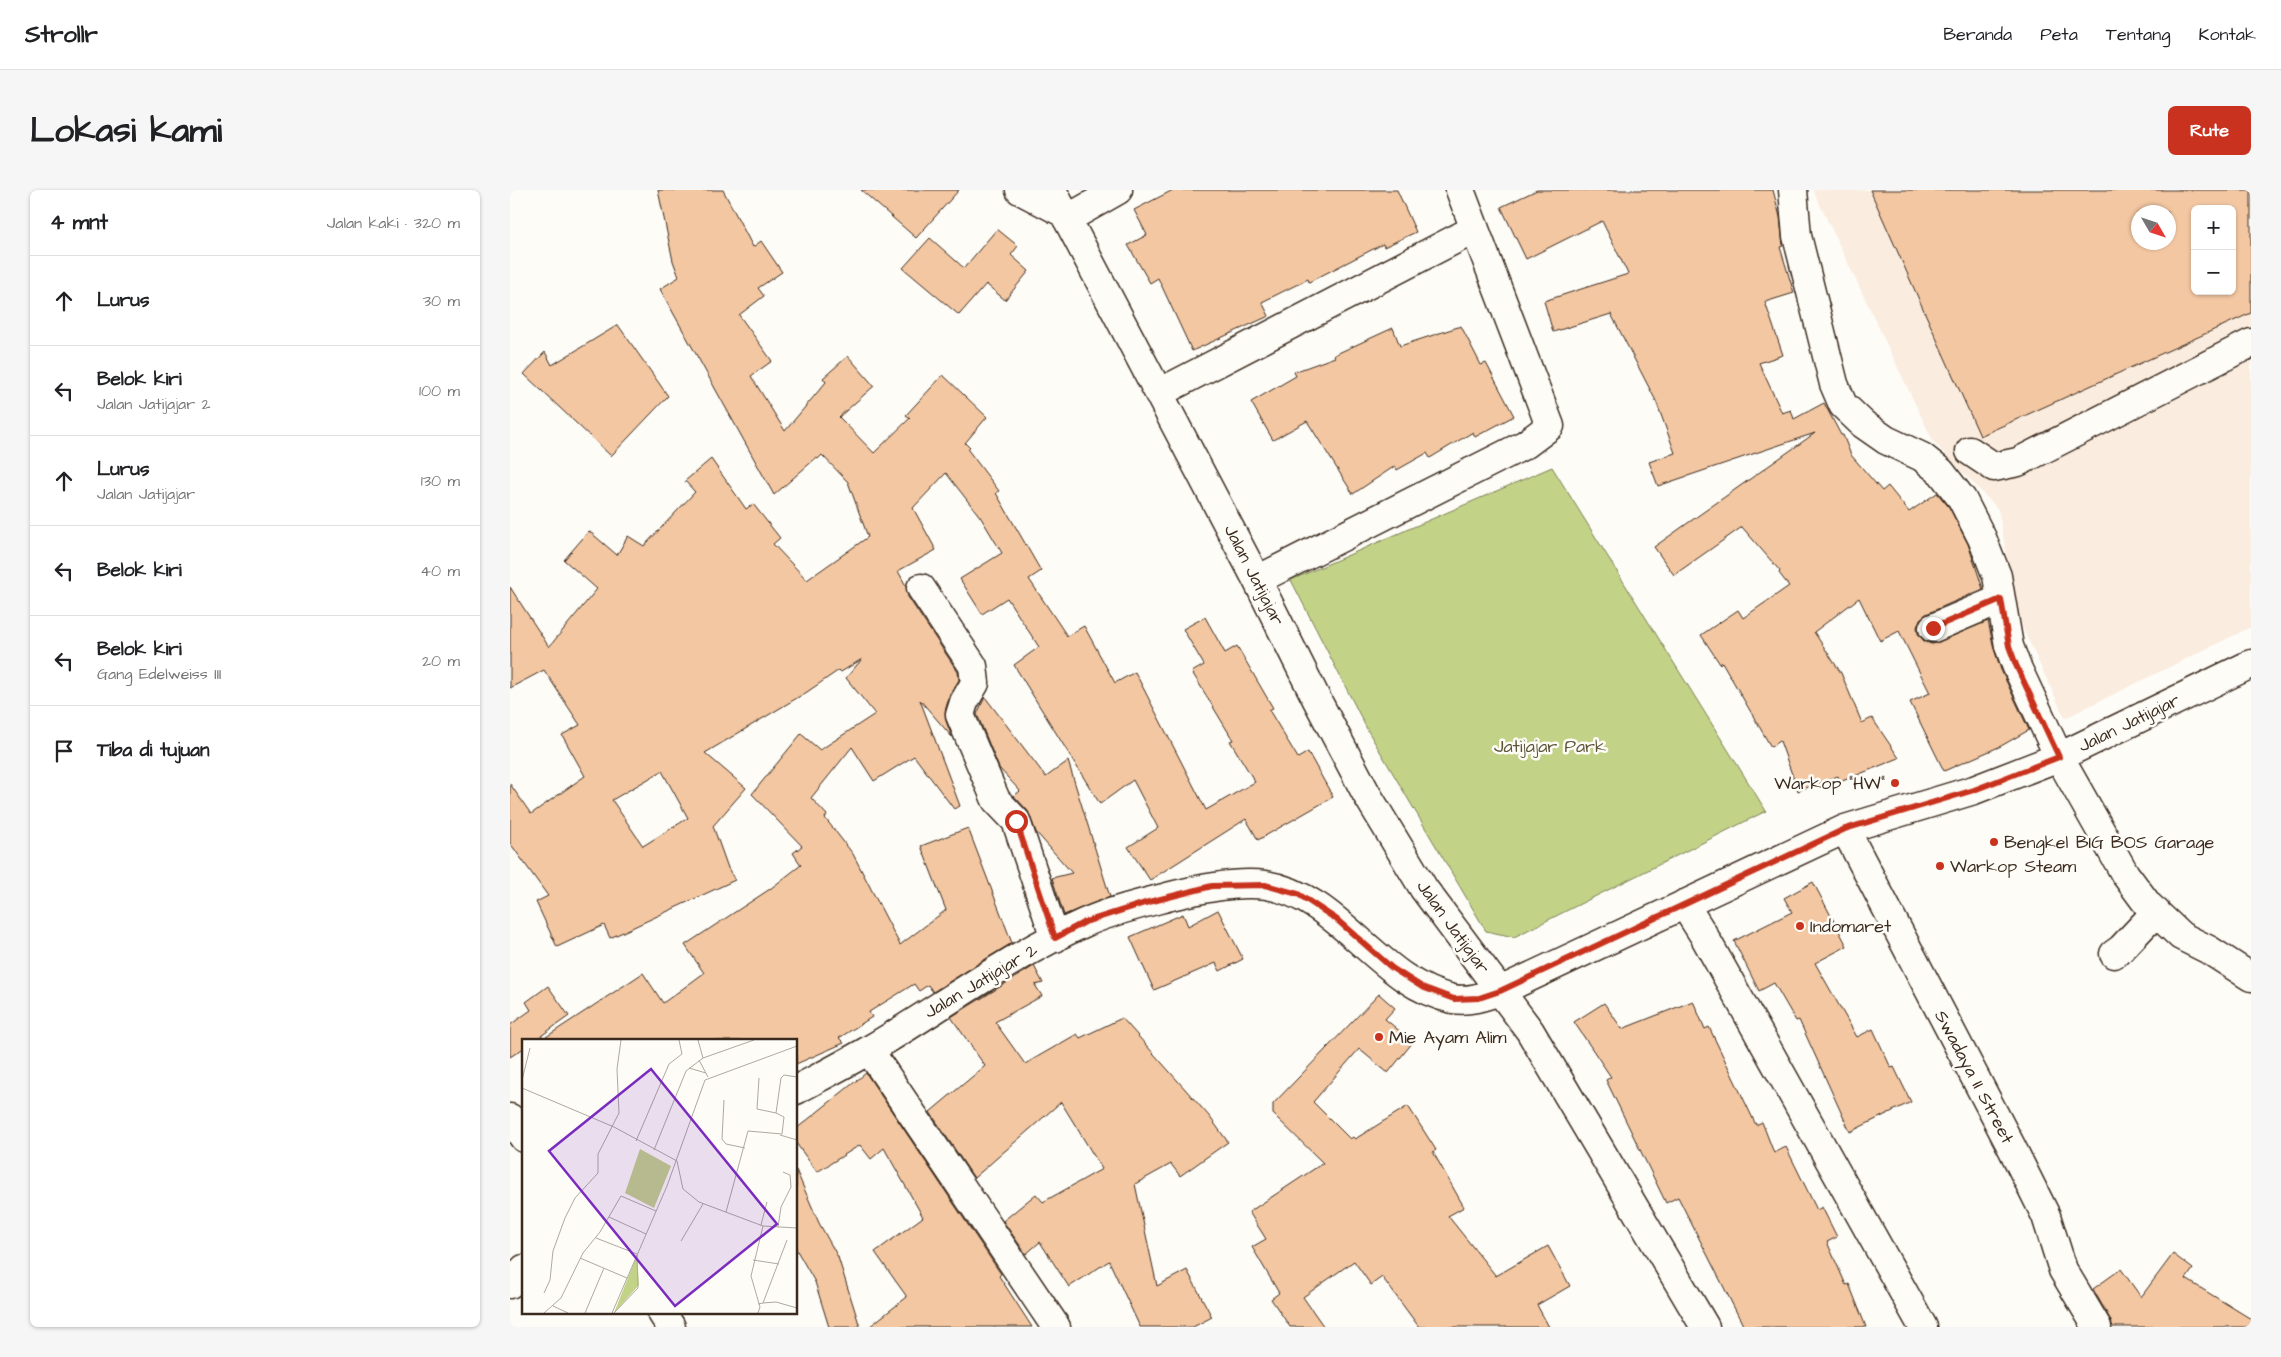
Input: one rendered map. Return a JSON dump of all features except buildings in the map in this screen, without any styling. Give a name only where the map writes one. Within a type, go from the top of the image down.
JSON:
[{"type":"street","points":[[1020,190],[1061,207],[1118,190]]},
{"type":"street","points":[[1258,580],[1526,444],[1550,426],[1460,190]]},
{"type":"street","points":[[1793,190],[1797,236],[1838,396],[1843,405],[1863,424],[1886,440],[1922,457],[1941,472],[1962,499],[1982,538],[1997,576],[2009,646],[2016,665],[2059,757],[2125,874],[2148,905],[2182,936],[2251,977]]},
{"type":"street","name":"Jalan Jatijajar","points":[[1061,207],[1258,580],[1317,700],[1390,835],[1424,889],[1500,991],[1845,829],[1974,790],[2059,757],[2251,664]]},
{"type":"street","points":[[1159,393],[1475,230]]},
{"type":"street","points":[[1970,450],[1994,467],[2018,462],[2251,343]]},
{"type":"street","points":[[921,588],[973,666],[975,683],[964,702],[960,715],[996,800],[1016,821],[1055,938]]},
{"type":"street","points":[[1933,628],[2001,599]]},
{"type":"street","name":"Swadaya II Street","points":[[1845,829],[2012,1148],[2046,1216],[2063,1270],[2097,1327]]},
{"type":"street","name":"Jalan Jatijajar 2","points":[[798,1089],[870,1050],[991,973],[1085,922],[1164,898],[1212,886],[1265,885],[1298,894],[1336,919],[1392,968],[1422,987],[1454,999],[1479,998],[1500,991]]},
{"type":"street","points":[[1684,904],[1703,934],[1923,1327]]},
{"type":"street","points":[[2114,954],[2122,949],[2156,912]]},
{"type":"street","points":[[1500,991],[1530,1031],[1705,1327]]},
{"type":"street","points":[[870,1050],[1056,1327]]},
{"type":"street","points":[[510,1118],[522,1135]]},
{"type":"street","points":[[510,1284],[522,1271]]},
{"type":"street","points":[[663,1314],[672,1327]]},
{"type":"shaded area","points":[[1813,190],[2251,190],[2251,627],[2065,718],[2019,620],[1998,509],[1933,441]]},
{"type":"green space","name":"Jatijajar Park","points":[[1552,467],[1766,811],[1514,937],[1486,931],[1368,731],[1291,580]]},
{"type":"place","name":"Warkop \"HW\"","points":[[1895,783]]},
{"type":"place","name":"Bengkel BIG BOS Garage","points":[[1994,842]]},
{"type":"place","name":"Warkop Steam","points":[[1940,866]]},
{"type":"place","name":"Indomaret","points":[[1800,926]]},
{"type":"place","name":"Mie Ayam Alim","points":[[1379,1037]]},
{"type":"route","points":[[1016,821],[1055,938],[1085,922],[1145,903],[1212,886],[1265,885],[1298,894],[1336,919],[1392,968],[1422,987],[1454,999],[1479,998],[1500,991],[1845,829],[1974,790],[2059,757],[2009,646],[2001,599],[1933,628]]}]
